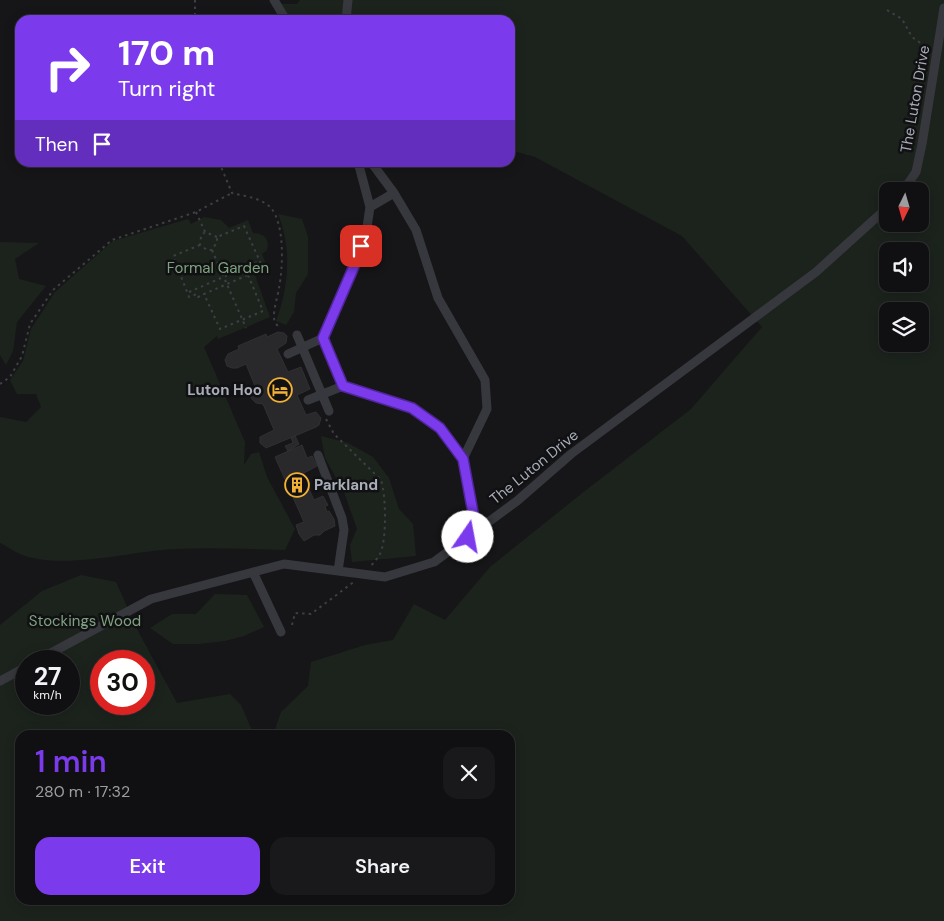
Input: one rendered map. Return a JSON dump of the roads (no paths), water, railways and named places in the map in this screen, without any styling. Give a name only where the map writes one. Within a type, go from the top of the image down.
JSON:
[{"type":"street","points":[[274,0],[283,15]]},
{"type":"street","points":[[346,15],[348,0]]},
{"type":"street","name":"The Luton Drive","points":[[909,182],[916,172],[944,8]]},
{"type":"street","points":[[288,354],[323,338],[355,264],[367,227],[370,207],[359,167]]},
{"type":"street","points":[[375,167],[394,193],[416,230],[438,298],[485,380],[487,409],[463,459]]},
{"type":"street","points":[[370,207],[394,193]]},
{"type":"street","name":"The Luton Drive","points":[[56,650],[151,599],[284,564],[384,577],[434,562],[517,501],[571,454],[816,272],[879,215]]},
{"type":"street","points":[[296,335],[329,411]]},
{"type":"street","points":[[323,338],[343,386]]},
{"type":"street","points":[[308,400],[343,386],[412,408],[440,428],[463,459],[474,518],[468,537]]},
{"type":"street","points":[[318,455],[341,512],[343,540],[338,571]]},
{"type":"street","points":[[253,572],[281,632]]},
{"type":"street","points":[[0,682],[15,673]]},
{"type":"place","name":"Luton Hoo","points":[[280,390]]},
{"type":"place","name":"Parkland","points":[[297,485]]},
{"type":"park label","name":"Formal Garden","points":[[218,268]]},
{"type":"park label","name":"Stockings Wood","points":[[85,621]]}]
